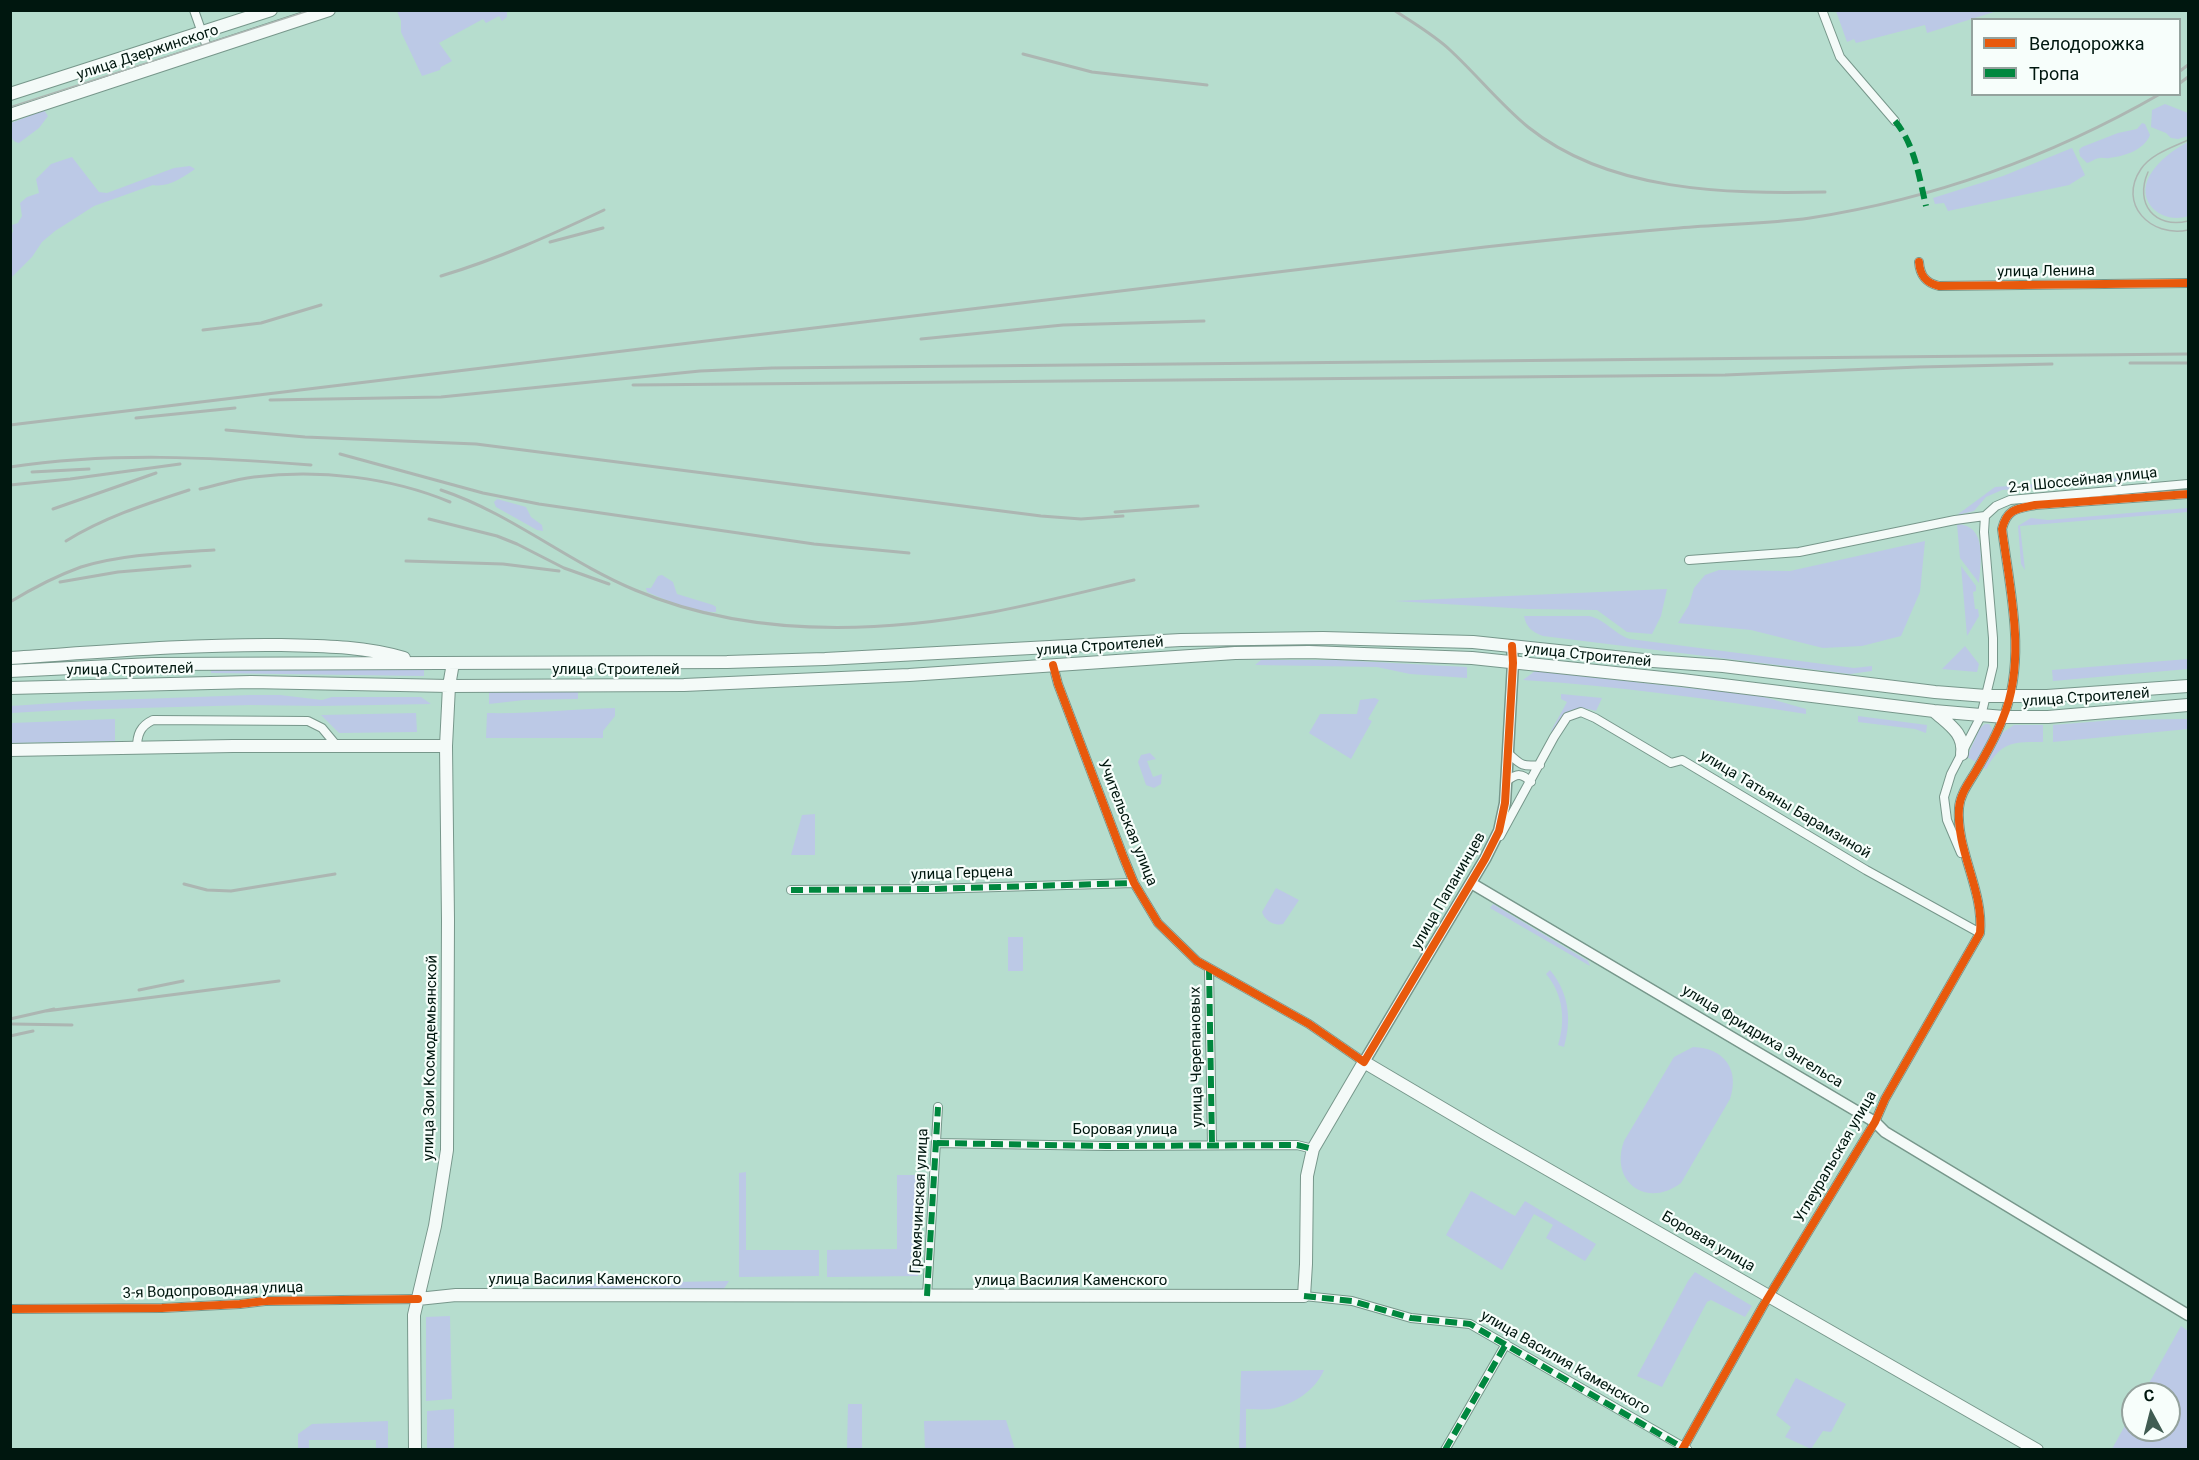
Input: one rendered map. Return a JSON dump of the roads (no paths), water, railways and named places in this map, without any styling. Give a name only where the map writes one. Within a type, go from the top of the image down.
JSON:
[{"type":"main road","name":"улица Дзержинского","points":[[10,94],[272,10]]},
{"type":"main road","name":"улица Дзержинского","points":[[10,115],[329,10]]},
{"type":"main road","name":"улица Строителей","points":[[10,671],[142,665],[715,662],[864,658],[1181,640],[1386,638],[1512,646],[1653,662],[1723,666],[1935,692],[1986,696],[2124,692],[2188,686]]},
{"type":"main road","points":[[10,658],[255,645],[333,646],[380,651],[416,662]]},
{"type":"main road","name":"улица Строителей","points":[[10,688],[251,682],[449,686],[729,683],[909,675],[1235,652],[1309,652],[1472,658],[1682,680],[1981,716],[2048,717],[2188,705]]},
{"type":"main road","name":"улица Зои Космодемьянской","points":[[415,1449],[414,1315],[435,1226],[447,1150],[446,746],[449,686],[453,663]]},
{"type":"main road","points":[[2124,692],[2188,680]]},
{"type":"main road","points":[[1934,711],[1956,730],[1963,746],[1962,754]]},
{"type":"main road","points":[[2127,711],[2188,711]]},
{"type":"main road","points":[[10,750],[233,746],[446,746]]},
{"type":"main road","name":"улица Папанинцев","points":[[1304,1296],[1307,1176],[1313,1149],[1364,1062]]},
{"type":"main road","name":"Боровая улица","points":[[1364,1062],[2037,1449]]},
{"type":"main road","name":"улица Василия Каменского","points":[[418,1299],[456,1295],[1304,1296]]},
{"type":"street","points":[[194,10],[208,50]]},
{"type":"street","points":[[1822,10],[1840,57],[1895,121]]},
{"type":"street","name":"улица Ленина","points":[[1919,262],[1920,271],[1925,279],[1939,286],[2188,283]]},
{"type":"street","name":"2-я Шоссейная улица","points":[[1985,516],[1996,506],[2010,500],[2188,484]]},
{"type":"street","points":[[1980,933],[1980,912],[1964,850],[1959,807],[1965,788],[2004,717],[2014,683],[2014,635],[2002,529],[2005,517],[2015,509],[2035,505],[2188,494]]},
{"type":"street","points":[[1689,560],[1799,552],[1985,516],[1984,532],[1993,638],[1993,666],[1981,716],[1949,780],[1944,797],[1951,831],[1970,870]]},
{"type":"street","name":"улица Папанинцев","points":[[1492,846],[1503,818],[1507,781],[1512,646]]},
{"type":"street","name":"Учительская улица","points":[[1053,665],[1058,684],[1134,883],[1158,923],[1197,961],[1309,1024],[1364,1062]]},
{"type":"street","name":"улица Татьяны Барамзиной","points":[[1575,713],[1581,712],[1595,718],[1671,763],[1682,760],[1866,870],[1980,933]]},
{"type":"street","name":"улица Папанинцев","points":[[1364,1062],[1492,846],[1502,833],[1554,737],[1567,717],[1575,713]]},
{"type":"street","points":[[137,748],[139,732],[142,727],[153,720],[308,721],[322,728],[337,746]]},
{"type":"street","points":[[1508,753],[1520,764],[1540,765]]},
{"type":"street","points":[[1507,781],[1524,775],[1531,782]]},
{"type":"street","name":"улица Герцена","points":[[791,890],[931,889],[1134,883]]},
{"type":"street","name":"улица Фридриха Энгельса","points":[[1471,883],[1875,1122],[1885,1131],[2188,1315]]},
{"type":"street","name":"Углеуральская улица","points":[[1684,1449],[1770,1295],[1875,1122],[1885,1099],[1980,933]]},
{"type":"street","name":"улица Черепановых","points":[[1209,968],[1212,1145]]},
{"type":"street","name":"Гремячинская улица","points":[[927,1296],[938,1107]]},
{"type":"street","name":"Боровая улица","points":[[937,1143],[1106,1146],[1297,1145],[1313,1149]]},
{"type":"street","name":"улица Василия Каменского","points":[[1304,1296],[1352,1301],[1412,1318],[1470,1324],[1684,1449]]},
{"type":"street","name":"3-я Водопроводная улица","points":[[10,1309],[162,1308],[265,1301],[418,1299]]},
{"type":"street","points":[[1445,1449],[1506,1344]]},
{"type":"tram line","points":[[10,107],[311,10]]},
{"type":"tram line","points":[[2188,140],[2150,159],[2141,169],[2133,194],[2142,216],[2151,223],[2162,229],[2188,230]]},
{"type":"tram line","points":[[2148,172],[2144,194],[2150,212],[2166,221],[2176,223],[2188,221]]},
{"type":"railway","points":[[1394,10],[1444,45],[1528,127],[1560,149],[1595,165],[1631,177],[1670,185],[1748,192],[1825,192]]},
{"type":"railway","points":[[1023,54],[1092,72],[1207,85]]},
{"type":"railway","points":[[2181,70],[2188,65]]},
{"type":"railway","points":[[2181,82],[2188,77]]},
{"type":"railway","points":[[10,425],[1485,247],[1630,232],[1810,218],[1901,199],[1991,172],[2077,137],[2156,96]]},
{"type":"railway","points":[[441,276],[524,246],[604,210]]},
{"type":"railway","points":[[550,242],[603,228]]},
{"type":"railway","points":[[203,330],[261,323],[321,305]]},
{"type":"railway","points":[[921,339],[1063,325],[1204,321]]},
{"type":"railway","points":[[270,400],[441,397],[700,371],[772,368],[2188,354]]},
{"type":"railway","points":[[2130,363],[2188,363]]},
{"type":"railway","points":[[633,385],[1725,375],[2052,364]]},
{"type":"railway","points":[[136,418],[235,408]]},
{"type":"railway","points":[[226,430],[305,437],[476,444],[1041,516],[1081,519],[1123,516]]},
{"type":"railway","points":[[340,454],[483,493],[539,504],[814,544],[909,553]]},
{"type":"railway","points":[[10,467],[85,459],[160,457],[311,465]]},
{"type":"railway","points":[[10,485],[180,464]]},
{"type":"railway","points":[[32,472],[89,469]]},
{"type":"railway","points":[[53,509],[156,473]]},
{"type":"railway","points":[[200,489],[254,477],[329,475],[403,486],[450,502]]},
{"type":"railway","points":[[66,541],[111,518],[189,490]]},
{"type":"railway","points":[[441,490],[491,511],[586,566],[635,590],[677,605],[721,616],[766,623],[811,627],[857,627],[948,619],[1046,601],[1134,580]]},
{"type":"railway","points":[[1115,512],[1198,506]]},
{"type":"railway","points":[[429,519],[497,536],[564,568],[609,584]]},
{"type":"railway","points":[[10,602],[54,578],[81,567],[114,559],[214,550]]},
{"type":"railway","points":[[406,561],[503,564],[559,571]]},
{"type":"railway","points":[[60,582],[118,572],[190,566]]},
{"type":"railway","points":[[184,884],[207,890],[231,891],[335,874]]},
{"type":"railway","points":[[139,990],[183,981]]},
{"type":"railway","points":[[46,1011],[279,981]]},
{"type":"railway","points":[[10,1019],[54,1009]]},
{"type":"railway","points":[[13,1024],[72,1025]]},
{"type":"railway","points":[[10,1036],[33,1031]]}]
